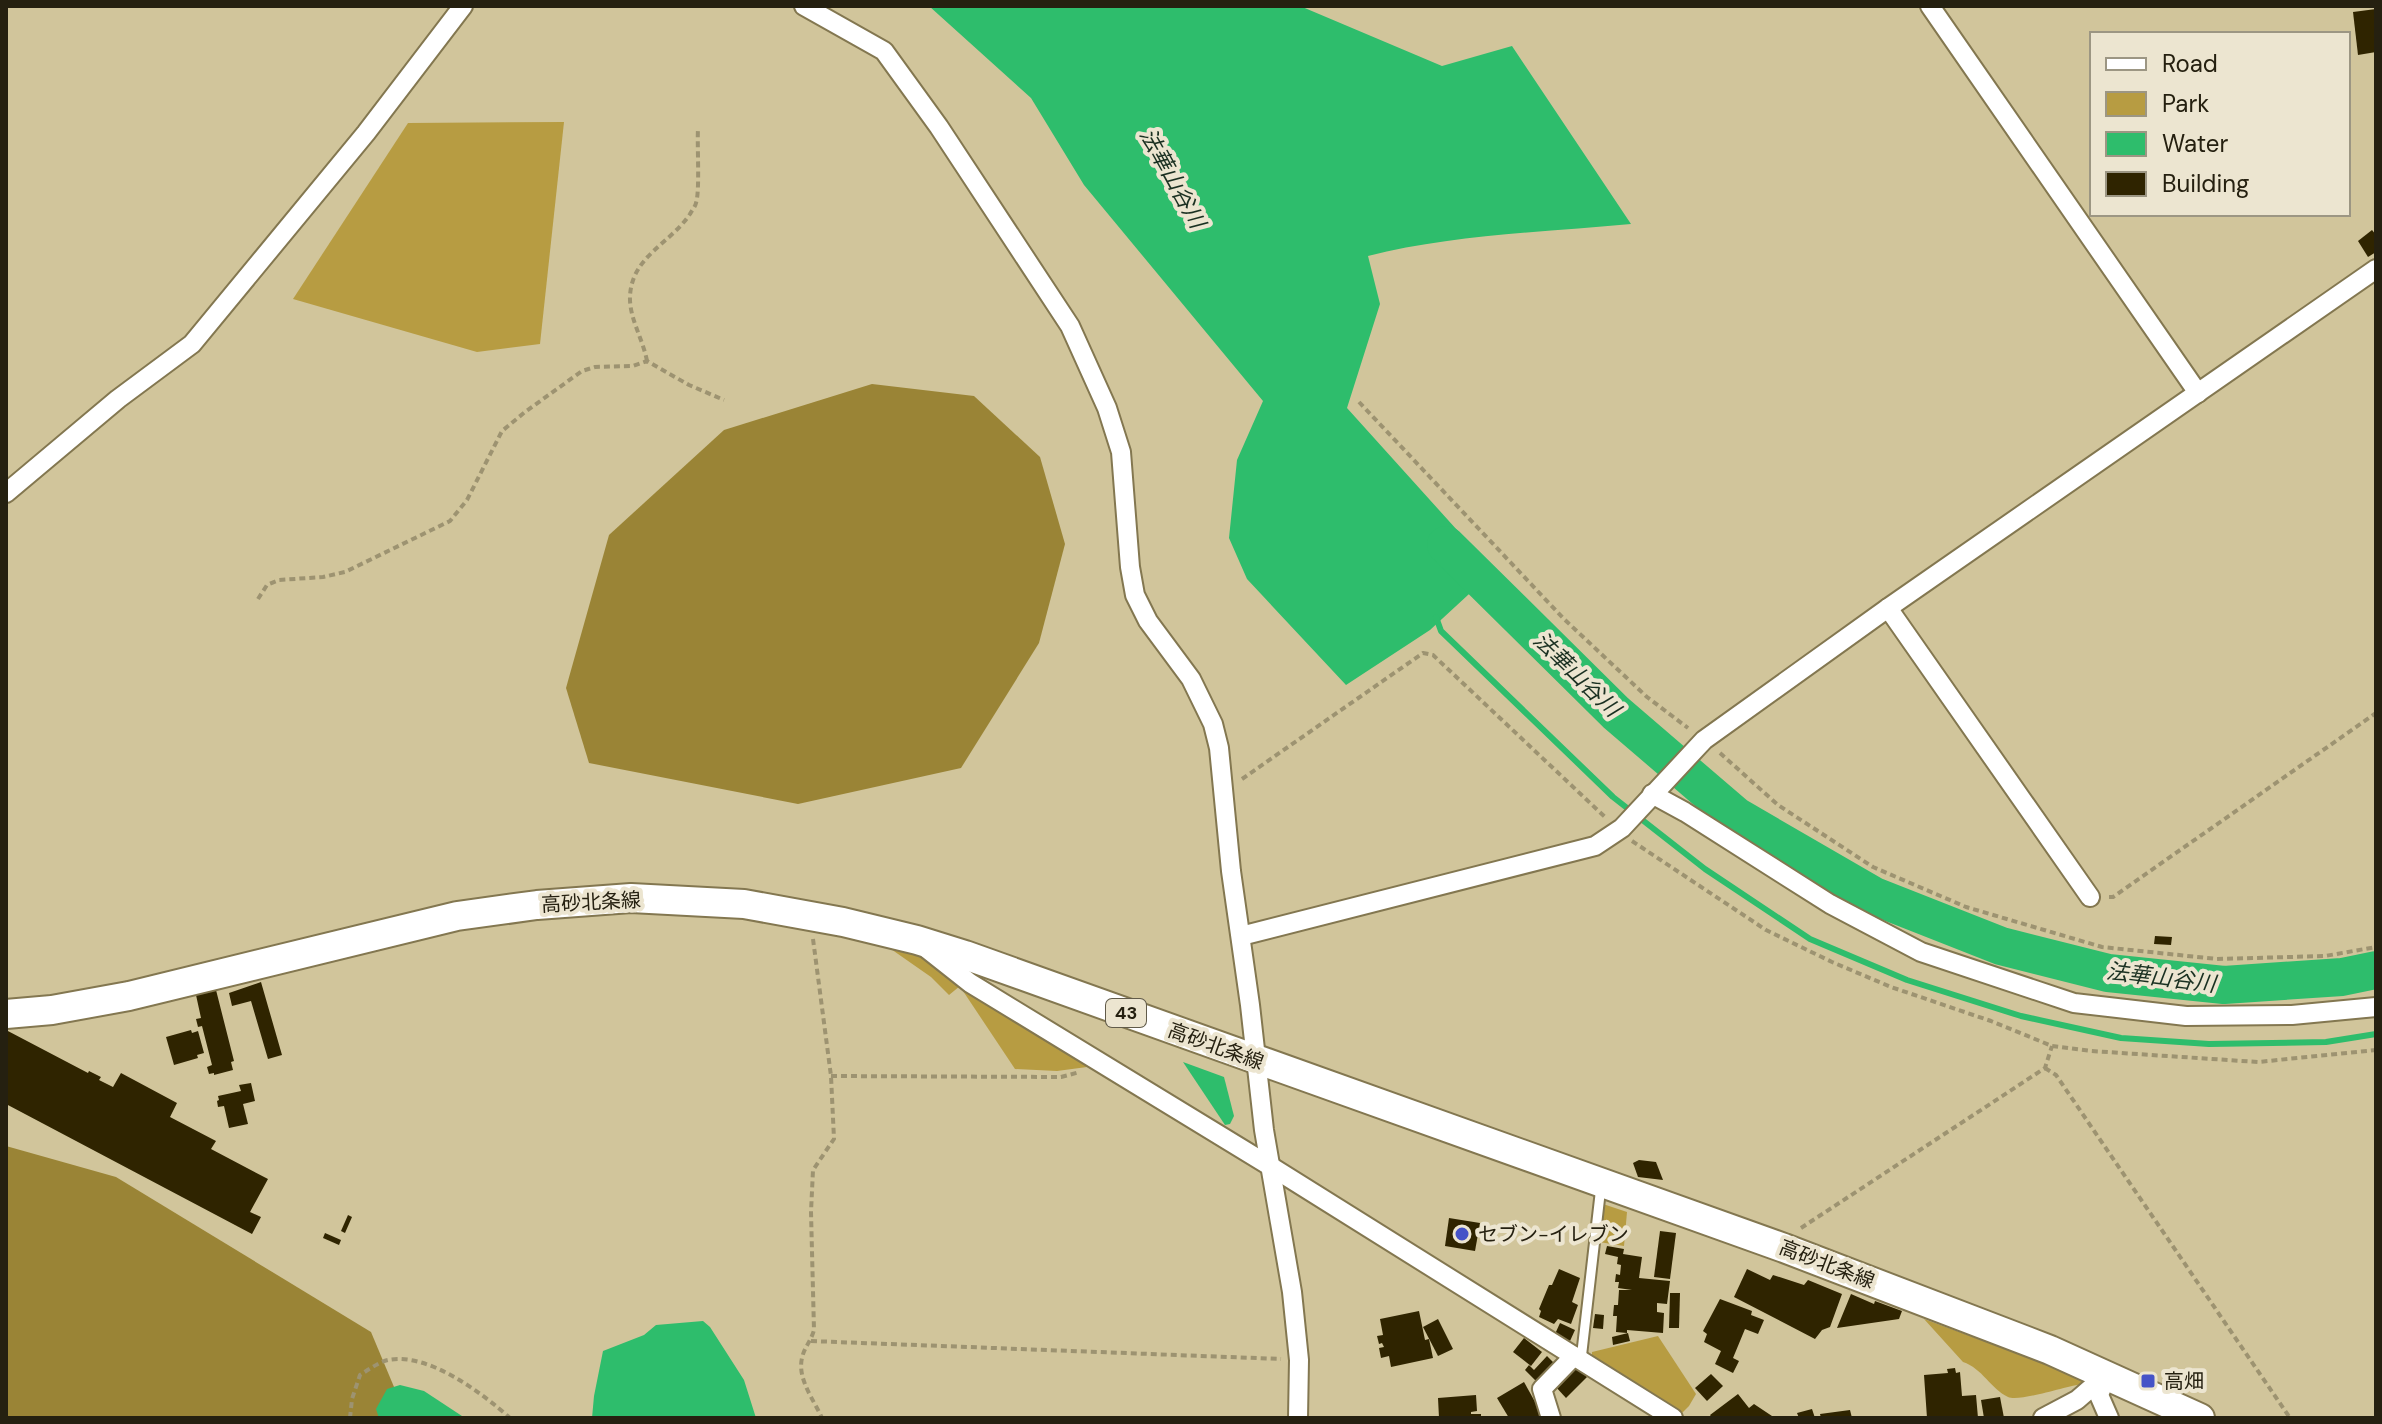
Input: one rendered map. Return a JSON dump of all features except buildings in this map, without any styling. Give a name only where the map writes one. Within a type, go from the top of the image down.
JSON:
[{"type":"main road","name":"高砂北条線","points":[[6,1014],[52,1010],[129,996],[457,916],[537,905],[631,898],[744,904],[917,940],[965,955],[1784,1248],[2036,1344],[2200,1418]]},
{"type":"street","points":[[6,493],[118,399],[192,344],[366,133],[463,6]]},
{"type":"street","points":[[804,6],[884,51],[939,127],[1070,326],[1107,408],[1121,452],[1135,595],[1148,621],[1191,679],[1213,724],[1219,748],[1231,871],[1270,1166],[1292,1292],[1299,1360],[1298,1418]]},
{"type":"street","points":[[1930,6],[2198,393]]},
{"type":"street","points":[[1241,936],[1595,846],[1620,830],[1704,740],[1888,608],[2376,269]]},
{"type":"street","points":[[1888,608],[2090,897]]},
{"type":"street","points":[[1646,800],[1685,812],[1830,904],[1921,952],[2074,1003],[2186,1016],[2292,1015],[2376,1007]]},
{"type":"street","points":[[917,940],[970,983],[1673,1418]]},
{"type":"street","points":[[1551,1418],[1542,1389],[1578,1358]]},
{"type":"street","points":[[2043,1418],[2077,1400],[2107,1374]]},
{"type":"street","points":[[2107,1374],[2099,1395],[2109,1418]]},
{"type":"lane","points":[[1578,1358],[1601,1183]]},
{"type":"path","points":[[647,361],[632,316],[629,298],[632,281],[639,264],[685,221],[696,203],[698,129]]},
{"type":"path","points":[[258,599],[267,585],[279,580],[345,572],[450,521],[467,500],[502,431],[582,371],[605,366],[633,366],[647,361],[689,385],[724,400]]},
{"type":"path","points":[[1359,402],[1564,619],[1647,697],[1704,740],[1778,805],[1873,867],[1966,907],[2102,947],[2217,959],[2325,956],[2376,947]]},
{"type":"path","points":[[1224,792],[1423,653],[1433,655],[1620,830],[1779,936],[1891,987],[1991,1021],[2052,1046],[2258,1062],[2376,1050]]},
{"type":"path","points":[[2090,897],[2113,897],[2376,713]]},
{"type":"path","points":[[810,917],[831,1076],[834,1139],[813,1170],[814,1330],[802,1354],[800,1368],[822,1418]]},
{"type":"path","points":[[1784,1248],[1798,1231],[2045,1068],[2052,1046]]},
{"type":"path","points":[[831,1076],[1061,1077],[1105,1065]]},
{"type":"path","points":[[2045,1068],[2056,1075],[2290,1418]]},
{"type":"path","points":[[811,1341],[1299,1360]]},
{"type":"path","points":[[350,1418],[360,1375],[386,1361],[414,1359],[483,1394],[510,1418]]},
{"type":"green space","points":[[564,122],[540,344],[477,352],[293,299],[408,123]]},
{"type":"green space","points":[[878,940],[914,952],[960,986],[949,995],[931,977]]},
{"type":"green space","points":[[961,988],[1088,1063],[1087,1067],[1057,1071],[1015,1069]]},
{"type":"green space","points":[[1603,1204],[1627,1212],[1624,1246],[1599,1242]]},
{"type":"green space","points":[[1924,1319],[2087,1379],[2083,1384],[2044,1393],[2008,1397],[1976,1369],[1963,1362]]},
{"type":"green space","points":[[1658,1336],[1696,1394],[1682,1413],[1592,1355],[1592,1352]]},
{"type":"shaded area","points":[[872,384],[974,396],[1040,457],[1065,544],[1039,643],[961,768],[798,804],[589,763],[566,688],[609,535],[724,430]]},
{"type":"shaded area","points":[[6,1146],[116,1177],[371,1332],[407,1418],[6,1418]]},
{"type":"water","points":[[929,6],[1300,6],[1442,66],[1512,46],[1631,224],[1432,243],[1368,256],[1380,304],[1347,408],[1494,571],[1430,630],[1346,685],[1247,579],[1229,538],[1237,460],[1263,401],[1084,185],[1031,98]]},
{"type":"water","points":[[1183,1062],[1224,1077],[1234,1116],[1230,1124],[1225,1125]]},
{"type":"water","points":[[703,1321],[744,1380],[756,1418],[592,1418],[603,1351],[644,1335],[656,1325]]},
{"type":"water","points":[[400,1385],[424,1391],[465,1418],[379,1418],[376,1409],[387,1389]]},
{"type":"waterway","name":"法華山谷川","points":[[1446,545],[1616,713],[1736,816],[1874,896],[2001,946],[2108,973],[2224,985],[2342,977],[2376,970]]},
{"type":"waterway","points":[[1436,617],[1441,631],[1613,797],[1705,869],[1810,939],[1907,980],[2021,1016],[2121,1038],[2209,1044],[2326,1042],[2376,1034]]},
{"type":"place","name":"セブン-イレブン","points":[[1462,1234]]},
{"type":"place","name":"高畑","points":[[2148,1381]]}]
